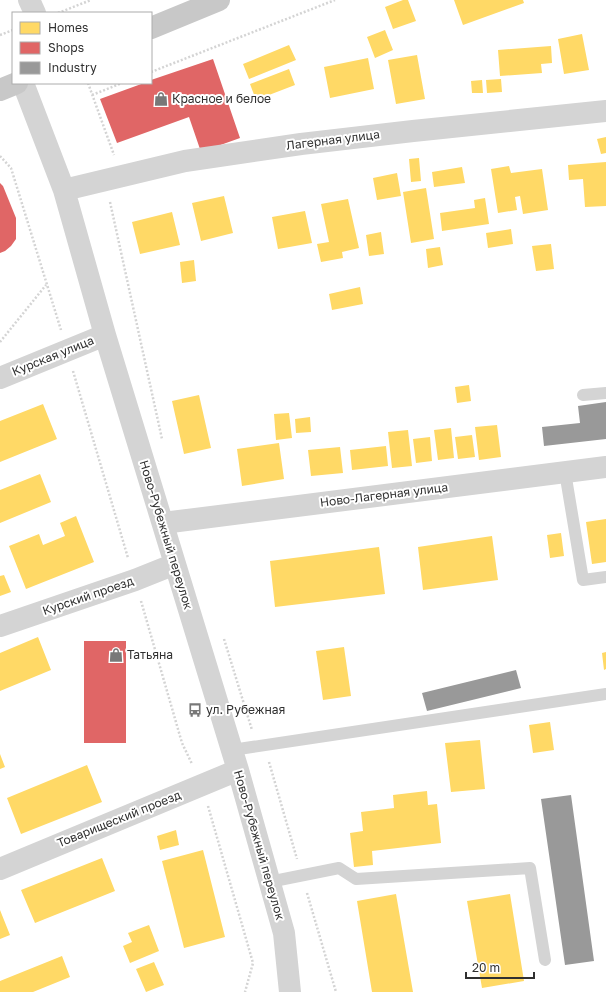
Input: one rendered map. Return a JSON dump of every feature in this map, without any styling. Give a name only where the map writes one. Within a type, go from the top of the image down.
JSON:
[{"type":"main road","points":[[152,28],[219,0]]},
{"type":"main road","points":[[0,90],[15,84]]},
{"type":"street","points":[[29,0],[35,12]]},
{"type":"street","name":"Ново-Рубежный переулок","points":[[24,84],[64,190],[105,335],[235,760],[284,933],[290,992]]},
{"type":"street","name":"Лагерная улица","points":[[64,190],[185,161],[285,146],[413,130],[606,111]]},
{"type":"street","name":"Курская улица","points":[[0,378],[105,335]]},
{"type":"street","name":"Ново-Лагерная улица","points":[[163,523],[606,467]]},
{"type":"street","name":"Курский проезд","points":[[0,626],[135,580],[175,564]]},
{"type":"street","name":"Товарищеский проезд","points":[[0,868],[235,760]]},
{"type":"lane","points":[[582,395],[606,393]]},
{"type":"lane","points":[[565,472],[583,580],[606,577]]},
{"type":"lane","points":[[235,760],[606,694]]},
{"type":"lane","points":[[269,882],[339,868],[356,880],[530,868],[545,960]]},
{"type":"path","points":[[61,12],[91,0]]},
{"type":"path","points":[[152,72],[335,0]]},
{"type":"path","points":[[0,35],[12,30]]},
{"type":"path","points":[[92,95],[120,84]]},
{"type":"path","points":[[0,342],[47,285]]},
{"type":"building: Homes","points":[[403,0],[408,0],[416,21],[393,29],[385,7]]},
{"type":"building: Homes","points":[[454,0],[523,0],[524,3],[463,25]]},
{"type":"building: Homes","points":[[385,30],[393,50],[375,58],[367,37]]},
{"type":"building: Homes","points":[[582,34],[589,70],[564,74],[558,39]]},
{"type":"building: Homes","points":[[289,45],[296,60],[249,79],[243,64]]},
{"type":"building: Homes","points":[[551,46],[552,63],[541,64],[542,73],[500,76],[498,50]]},
{"type":"building: Homes","points":[[417,55],[425,99],[396,104],[388,60]]},
{"type":"building: Homes","points":[[368,58],[374,89],[330,98],[324,67]]},
{"type":"building: Homes","points":[[289,69],[295,85],[256,100],[250,84]]},
{"type":"building: Homes","points":[[501,79],[502,92],[487,93],[486,80]]},
{"type":"building: Homes","points":[[482,80],[483,93],[472,93],[471,81]]},
{"type":"building: Homes","points":[[606,137],[606,153],[601,154],[597,139]]},
{"type":"building: Homes","points":[[419,158],[421,181],[411,182],[409,159]]},
{"type":"building: Homes","points":[[606,162],[606,206],[585,207],[583,179],[569,180],[568,165]]},
{"type":"building: Homes","points":[[509,166],[511,173],[542,169],[548,210],[523,214],[520,196],[515,197],[517,210],[498,213],[491,169]]},
{"type":"building: Homes","points":[[462,167],[465,183],[434,187],[432,172]]},
{"type":"building: Homes","points":[[397,173],[401,196],[377,200],[373,178]]},
{"type":"building: Homes","points":[[426,188],[434,239],[411,243],[403,192]]},
{"type":"building: Homes","points":[[224,196],[233,233],[201,241],[192,203]]},
{"type":"building: Homes","points":[[485,198],[489,224],[442,231],[440,213],[475,208],[474,200]]},
{"type":"building: Homes","points":[[348,199],[359,248],[342,252],[343,258],[321,262],[317,244],[329,242],[321,204]]},
{"type":"building: Homes","points":[[305,211],[312,243],[278,249],[272,217]]},
{"type":"building: Homes","points":[[172,212],[180,245],[140,254],[132,222]]},
{"type":"building: Homes","points":[[511,229],[513,244],[488,248],[486,233]]},
{"type":"building: Homes","points":[[381,232],[384,254],[369,256],[366,235]]},
{"type":"building: Homes","points":[[551,244],[554,269],[536,271],[532,246]]},
{"type":"building: Homes","points":[[440,247],[443,265],[428,268],[426,249]]},
{"type":"building: Homes","points":[[194,260],[196,281],[182,283],[180,262]]},
{"type":"building: Homes","points":[[360,287],[363,304],[332,310],[329,294]]},
{"type":"building: Homes","points":[[469,385],[471,401],[457,403],[455,387]]},
{"type":"building: Homes","points":[[199,395],[211,448],[184,454],[172,401]]},
{"type":"building: Homes","points":[[43,404],[57,439],[0,462],[0,421]]},
{"type":"building: Homes","points":[[289,413],[292,438],[276,440],[274,414]]},
{"type":"building: Homes","points":[[310,417],[311,432],[296,433],[295,419]]},
{"type":"building: Homes","points":[[497,425],[501,457],[479,460],[475,427]]},
{"type":"building: Homes","points":[[451,428],[454,458],[438,460],[434,430]]},
{"type":"building: Homes","points":[[408,430],[412,466],[392,468],[388,432]]},
{"type":"building: Homes","points":[[472,435],[475,457],[458,459],[455,437]]},
{"type":"building: Homes","points":[[430,437],[432,461],[416,463],[413,439]]},
{"type":"building: Homes","points":[[279,443],[284,479],[242,486],[237,449]]},
{"type":"building: Homes","points":[[386,446],[388,466],[352,470],[350,450]]},
{"type":"building: Homes","points":[[340,447],[343,473],[311,476],[308,450]]},
{"type":"building: Homes","points":[[40,474],[51,502],[0,523],[0,490]]},
{"type":"building: Homes","points":[[76,516],[94,562],[26,589],[9,546],[39,534],[43,545],[65,536],[60,523]]},
{"type":"building: Homes","points":[[606,519],[606,562],[592,564],[586,522]]},
{"type":"building: Homes","points":[[561,533],[564,556],[550,558],[547,535]]},
{"type":"building: Homes","points":[[492,536],[498,580],[423,590],[418,547]]},
{"type":"building: Homes","points":[[379,547],[385,594],[275,607],[270,561]]},
{"type":"building: Homes","points":[[4,575],[11,592],[0,596],[0,576]]},
{"type":"building: Homes","points":[[38,637],[51,670],[0,691],[0,653]]},
{"type":"building: Homes","points":[[344,647],[351,696],[323,700],[316,651]]},
{"type":"building: Homes","points":[[606,652],[606,669],[604,670],[602,653]]},
{"type":"building: Homes","points":[[550,722],[554,750],[533,753],[529,725]]},
{"type":"building: Homes","points":[[480,740],[485,789],[451,792],[445,743]]},
{"type":"building: Homes","points":[[0,754],[5,767],[0,769]]},
{"type":"building: Homes","points":[[87,765],[102,802],[21,834],[7,798]]},
{"type":"building: Homes","points":[[427,791],[428,805],[437,804],[441,843],[372,851],[373,865],[354,867],[350,833],[363,831],[361,812],[394,808],[393,795]]},
{"type":"building: Homes","points":[[176,830],[179,845],[160,850],[157,836]]},
{"type":"building: Homes","points":[[203,850],[225,937],[184,948],[162,861]]},
{"type":"building: Homes","points":[[102,858],[115,891],[35,923],[21,890]]},
{"type":"building: Homes","points":[[396,894],[413,992],[372,992],[357,901]]},
{"type":"building: Homes","points":[[510,894],[524,981],[482,988],[467,901]]},
{"type":"building: Homes","points":[[0,910],[10,935],[0,939]]},
{"type":"building: Homes","points":[[149,925],[159,951],[130,963],[123,946],[132,942],[128,933]]},
{"type":"building: Homes","points":[[62,956],[70,977],[33,992],[0,992],[0,981]]},
{"type":"building: Homes","points":[[154,962],[164,985],[146,992],[136,969]]},
{"type":"building: Shops","points":[[213,59],[240,138],[201,152],[189,117],[117,143],[100,99],[141,84],[152,84],[152,80]]},
{"type":"building: Shops","points":[[0,183],[3,186],[16,218],[16,239],[11,246],[0,253]]},
{"type":"building: Shops","points":[[84,641],[126,641],[126,743],[84,743]]},
{"type":"building: Industry","points":[[606,402],[606,439],[544,446],[542,427],[580,423],[578,406]]},
{"type":"building: Industry","points":[[516,670],[521,688],[427,711],[422,693]]},
{"type":"building: Industry","points":[[571,795],[594,961],[565,965],[541,799]]},
{"type":"place","name":"Красное и белое","points":[[161,99]]},
{"type":"place","name":"Татьяна","points":[[116,655]]},
{"type":"place","name":"ул. Рубежная","points":[[195,710]]}]
